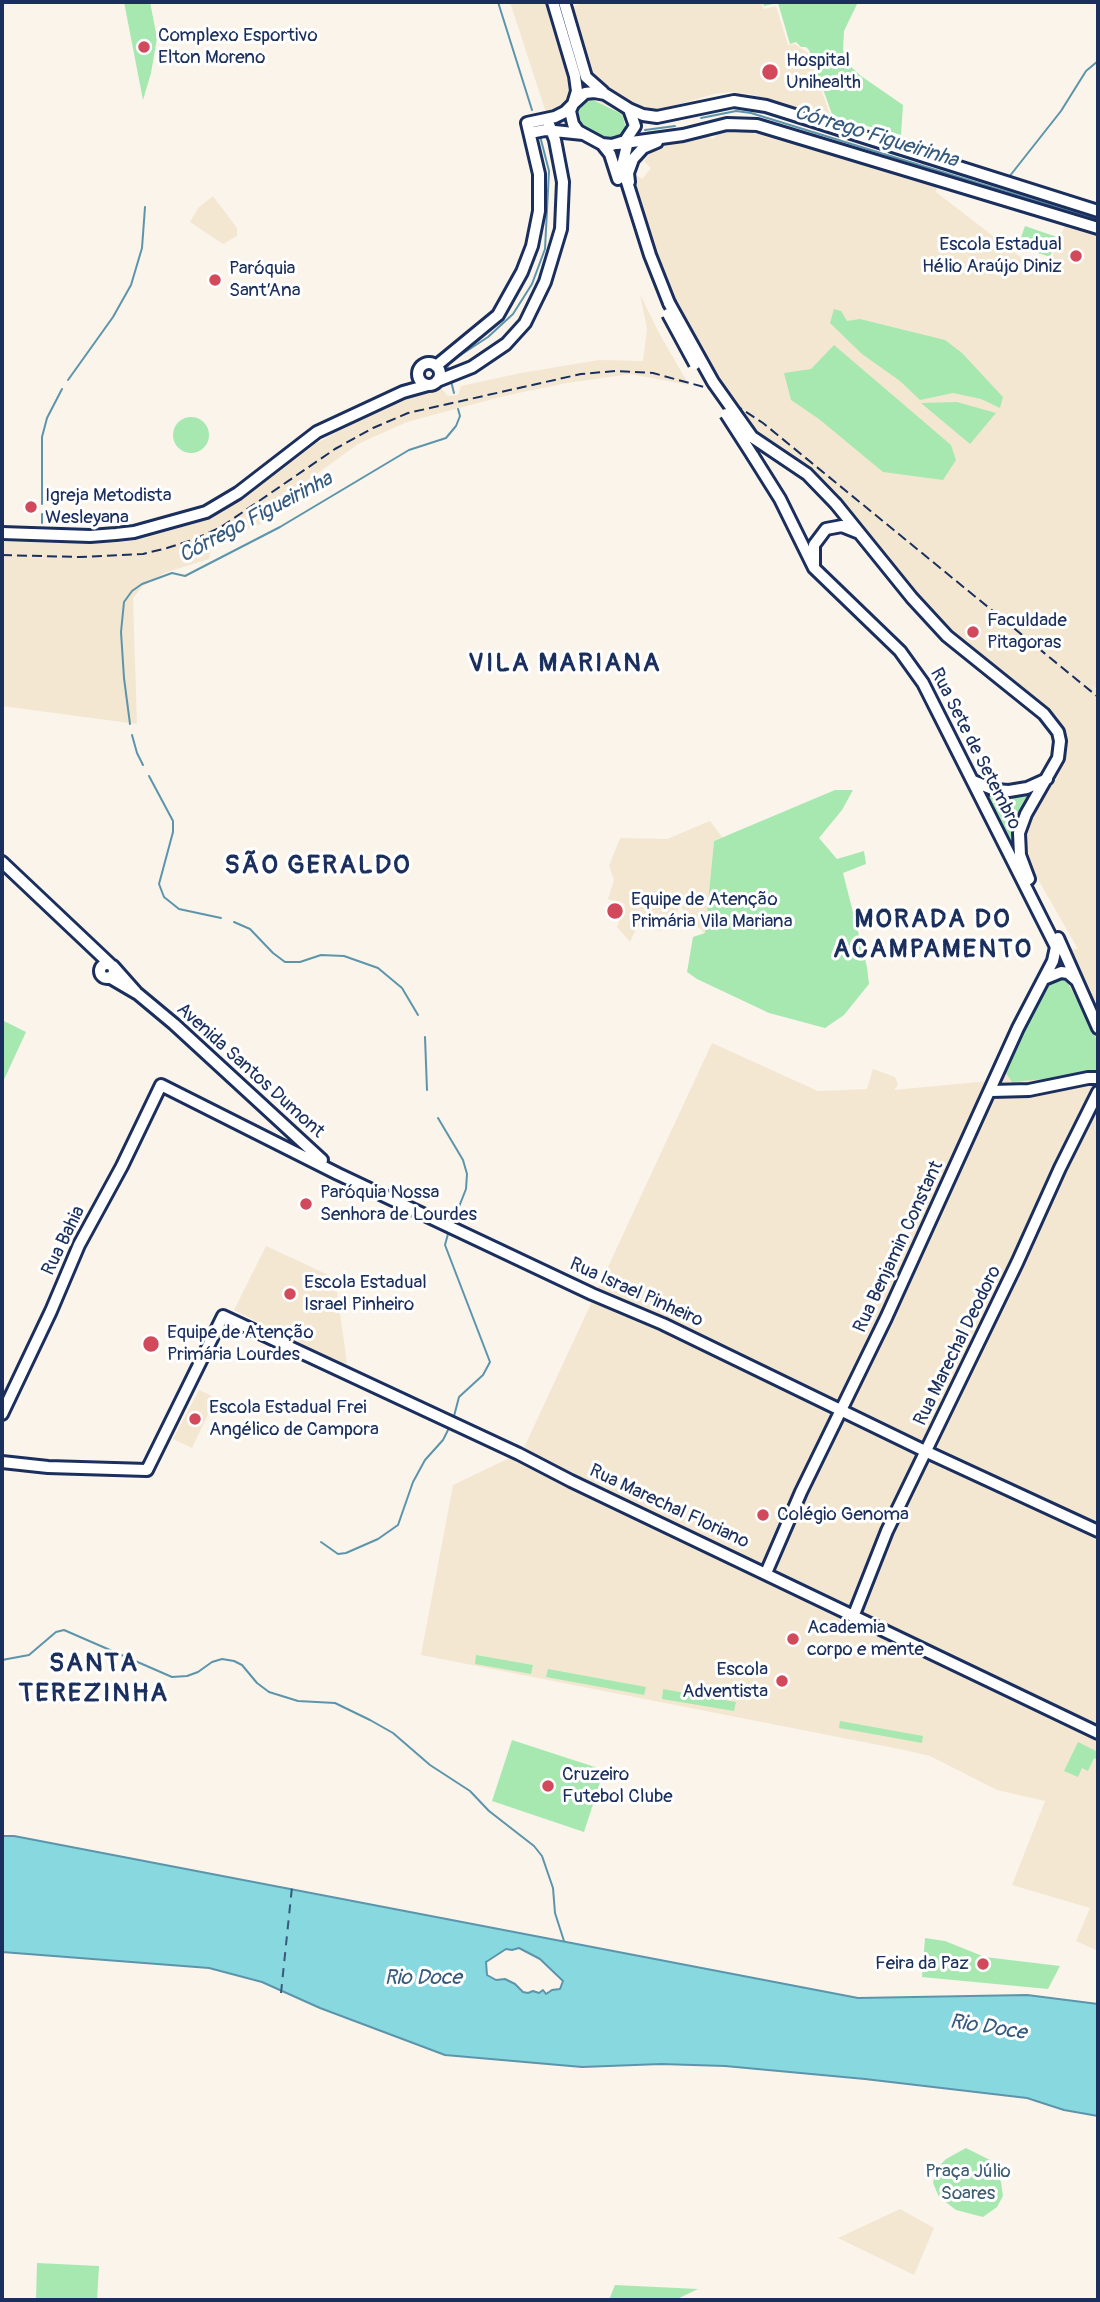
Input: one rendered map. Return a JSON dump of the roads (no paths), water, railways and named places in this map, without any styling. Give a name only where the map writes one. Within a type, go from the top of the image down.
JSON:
[{"type":"main road","points":[[553,2],[575,76],[576,91],[570,111],[572,121],[578,131],[602,144],[610,154],[643,257],[666,304]]},
{"type":"main road","points":[[564,2],[586,77],[605,94],[641,115],[657,117],[734,101],[766,106],[1098,211]]},
{"type":"main road","points":[[436,366],[498,315],[522,272],[532,246],[539,211],[539,174],[527,123],[562,114],[585,93],[605,94]]},
{"type":"main road","points":[[629,109],[635,122],[624,141],[622,166],[666,304]]},
{"type":"main road","points":[[683,135],[690,111]]},
{"type":"main road","points":[[2,533],[80,536],[116,534],[155,527],[206,512],[239,493],[317,432],[498,351],[525,323],[538,299],[553,261],[561,229],[563,181],[547,119]]},
{"type":"main road","points":[[642,230],[629,181],[632,162],[638,152],[650,144],[727,124],[757,125],[1098,228]]},
{"type":"main road","points":[[530,133],[552,131],[584,135]]},
{"type":"main road","points":[[602,144],[683,135]]},
{"type":"main road","name":"Rua Sete de Setembro","points":[[666,304],[684,346],[780,499],[814,568],[910,663],[923,683],[1052,936]]},
{"type":"main road","name":"Rua Sete de Setembro","points":[[666,304],[713,382],[752,436],[807,474],[836,504],[912,598],[947,636],[1044,714],[1055,727],[1060,749],[1022,824],[1018,848],[1023,867],[1098,1028]]},
{"type":"main road","points":[[430,363],[436,366],[440,376],[428,382],[418,370],[430,363]]},
{"type":"main road","points":[[814,568],[814,545],[826,529],[842,526],[859,534]]},
{"type":"main road","points":[[973,782],[995,790],[1009,791],[1027,788],[1047,778]]},
{"type":"main road","name":"Avenida Santos Dumont","points":[[2,862],[92,946],[108,969],[133,986],[138,994],[271,1114],[282,1136],[338,1174]]},
{"type":"main road","name":"Rua Benjamin Constant","points":[[766,1573],[801,1492],[1006,1054],[1044,979],[1056,949],[1052,936]]},
{"type":"main road","points":[[1044,979],[1063,972],[1077,981]]},
{"type":"main road","points":[[1006,1054],[1003,1069],[1006,1080],[1013,1086],[1029,1090]]},
{"type":"main road","points":[[991,1091],[1029,1090],[1098,1078]]},
{"type":"main road","name":"Rua Bahia","points":[[2,1414],[79,1245],[122,1166],[161,1085],[218,1115],[282,1136]]},
{"type":"main road","name":"Rua Marechal Deodoro","points":[[853,1617],[887,1531],[1098,1092]]},
{"type":"main road","name":"Rua Israel Pinheiro","points":[[338,1174],[758,1368],[841,1411],[1098,1531]]},
{"type":"main road","name":"Rua Marechal Floriano","points":[[2,1462],[48,1467],[147,1471],[223,1316],[455,1424],[1098,1733]]},
{"type":"water","name":"Rio Doce","points":[[2,1836],[14,1836],[858,1998],[1027,1995],[1098,2004],[1098,2116],[1064,2110],[1027,2098],[865,2079],[725,2066],[661,2064],[582,2067],[445,2055],[320,2008],[262,1982],[209,1968],[2,1952]],"holes":[[[519,1948],[540,1959],[563,1981],[560,1989],[546,1994],[543,1990],[539,1993],[528,1993],[505,1979],[496,1980],[487,1975],[486,1962],[506,1949]]]},
{"type":"waterway","name":"Córrego Figueirinha","points":[[498,2],[532,110]]},
{"type":"waterway","points":[[1009,177],[1061,111],[1086,71],[1098,61]]},
{"type":"waterway","name":"Córrego Figueirinha","points":[[701,118],[736,111],[751,113],[1098,220]]},
{"type":"waterway","name":"Córrego Figueirinha","points":[[645,130],[675,126]]},
{"type":"waterway","name":"Córrego Figueirinha","points":[[449,372],[447,364],[488,337],[513,314],[532,284],[545,249],[549,171],[540,136]]},
{"type":"waterway","points":[[68,380],[113,317],[131,285],[142,248],[145,207]]},
{"type":"waterway","name":"Córrego Figueirinha","points":[[451,381],[454,393]]},
{"type":"waterway","points":[[42,504],[42,437],[47,418],[62,389]]},
{"type":"waterway","name":"Córrego Figueirinha","points":[[130,724],[121,632],[124,602],[132,591],[142,584],[172,573],[185,576],[280,527],[409,450],[446,438],[456,426],[460,416],[458,409]]},
{"type":"waterway","points":[[42,514],[42,523]]},
{"type":"waterway","name":"Córrego Figueirinha","points":[[132,735],[143,765]]},
{"type":"waterway","name":"Córrego Figueirinha","points":[[149,776],[173,821],[173,832],[159,884],[164,897],[179,909],[221,918]]},
{"type":"waterway","name":"Córrego Figueirinha","points":[[234,922],[250,929],[285,962],[300,962],[321,955],[344,956],[378,968],[402,988],[418,1015]]},
{"type":"waterway","name":"Córrego Figueirinha","points":[[425,1037],[427,1090]]},
{"type":"waterway","name":"Córrego Figueirinha","points":[[438,1118],[463,1160],[467,1174],[466,1189],[453,1222]]},
{"type":"waterway","name":"Córrego Figueirinha","points":[[449,1230],[445,1245],[490,1362],[483,1375],[459,1397],[453,1420]]},
{"type":"waterway","name":"Córrego Figueirinha","points":[[321,1542],[338,1554],[346,1553],[378,1539],[398,1525],[413,1482],[425,1460],[443,1440],[449,1428]]},
{"type":"waterway","points":[[2,1660],[29,1655],[56,1632],[64,1630],[172,1677],[187,1676],[222,1659],[234,1661],[242,1665],[257,1683],[269,1692],[298,1701],[335,1703],[370,1720],[393,1733],[430,1765],[470,1791],[489,1811],[534,1846],[542,1856],[553,1888],[555,1913],[564,1941]]},
{"type":"railway","points":[[2,555],[79,557],[143,554],[167,548],[221,527],[335,449],[408,413],[581,374],[616,371],[653,373],[711,389],[763,423],[1098,697]]},
{"type":"place","name":"Complexo Esportivo Elton Moreno","points":[[144,47]]},
{"type":"place","name":"Hospital Unihealth","points":[[770,72]]},
{"type":"place","name":"Escola Estadual Hélio Araújo Diniz","points":[[1076,256]]},
{"type":"place","name":"Paróquia Sant’Ana","points":[[215,280]]},
{"type":"place","name":"Igreja Metodista Wesleyana","points":[[31,507]]},
{"type":"place","name":"Faculdade Pitagoras","points":[[973,632]]},
{"type":"place","name":"Equipe de Atenção Primária Vila Mariana","points":[[615,911]]},
{"type":"place","name":"Paróquia Nossa Senhora de Lourdes","points":[[306,1204]]},
{"type":"place","name":"Escola Estadual Israel Pinheiro","points":[[290,1294]]},
{"type":"place","name":"Equipe de Atenção Primária Lourdes","points":[[151,1344]]},
{"type":"place","name":"Escola Estadual Frei Angélico de Campora","points":[[195,1419]]},
{"type":"place","name":"Colégio Genoma","points":[[763,1515]]},
{"type":"place","name":"Academia corpo e mente","points":[[793,1639]]},
{"type":"place","name":"Escola Adventista","points":[[782,1681]]},
{"type":"place","name":"Cruzeiro Futebol Clube","points":[[548,1786]]},
{"type":"place","name":"Feira da Paz","points":[[983,1964]]},
{"type":"district","name":"VILA MARIANA","points":[[565,664]]},
{"type":"district","name":"SÃO GERALDO","points":[[318,866]]},
{"type":"district","name":"MORADA DO ACAMPAMENTO","points":[[933,934]]},
{"type":"district","name":"SANTA TEREZINHA","points":[[94,1679]]},
{"type":"park label","name":"Praça Júlio Soares","points":[[968,2183]]}]
